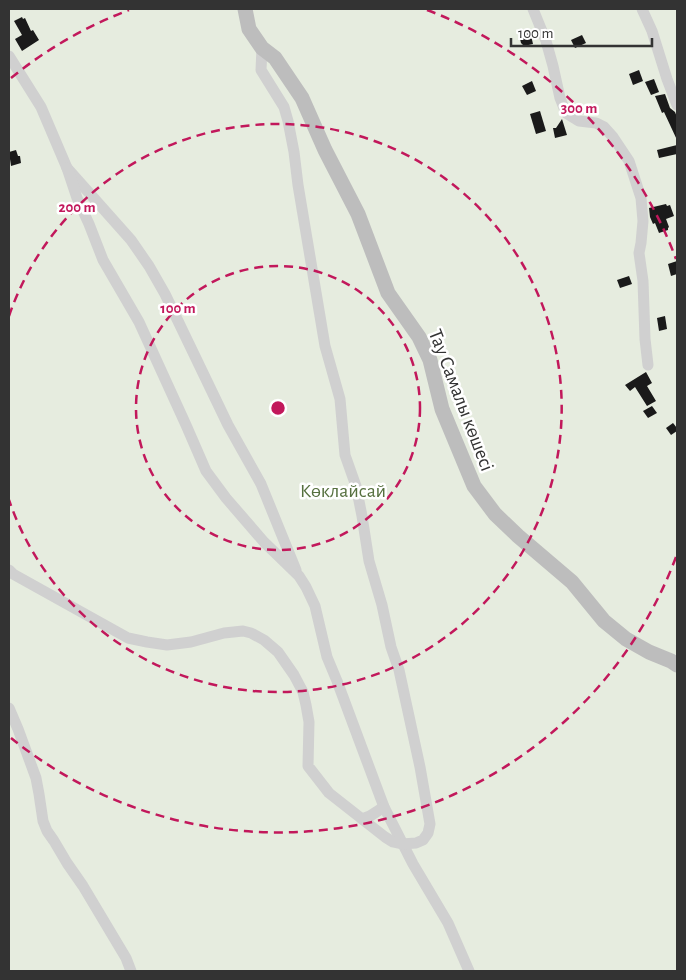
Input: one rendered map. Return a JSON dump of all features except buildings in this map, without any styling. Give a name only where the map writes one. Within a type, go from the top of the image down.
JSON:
[{"type":"street","name":"Тау Самалы көшесі","points":[[245,9],[249,30],[262,48],[275,58],[302,98],[325,150],[358,214],[388,293],[419,337],[430,360],[442,409],[474,486],[495,514],[572,582],[604,621],[626,638],[649,652],[677,665]]},
{"type":"street","points":[[534,9],[554,66],[560,98],[566,113],[579,121],[596,123],[604,127],[629,160],[641,198],[643,221],[638,254],[643,281],[648,366]]},
{"type":"street","points":[[642,9],[652,31],[677,104]]},
{"type":"street","points":[[9,570],[128,638],[167,645],[243,631],[264,640],[278,652],[303,692],[308,722],[308,766],[329,794],[393,842],[402,844],[416,843],[423,840],[428,833],[430,824],[420,767],[399,670],[391,647],[382,605],[369,561],[356,486],[346,455],[340,399],[325,346],[288,121],[284,107],[262,70],[262,48]]},
{"type":"street","points":[[9,56],[41,107],[103,260],[139,322],[206,471],[226,498],[264,542],[299,576]]},
{"type":"street","points":[[66,168],[131,240],[149,266],[165,294],[228,425],[261,484],[299,576],[315,606],[327,656],[384,807],[402,844],[448,923],[469,971]]},
{"type":"street","points":[[9,708],[36,778],[40,794],[42,821],[126,958],[130,971]]},
{"type":"street","points":[[362,819],[384,807]]},
{"type":"green space","name":"Көклайсай","points":[[9,9],[677,9],[677,971],[9,971]]}]
